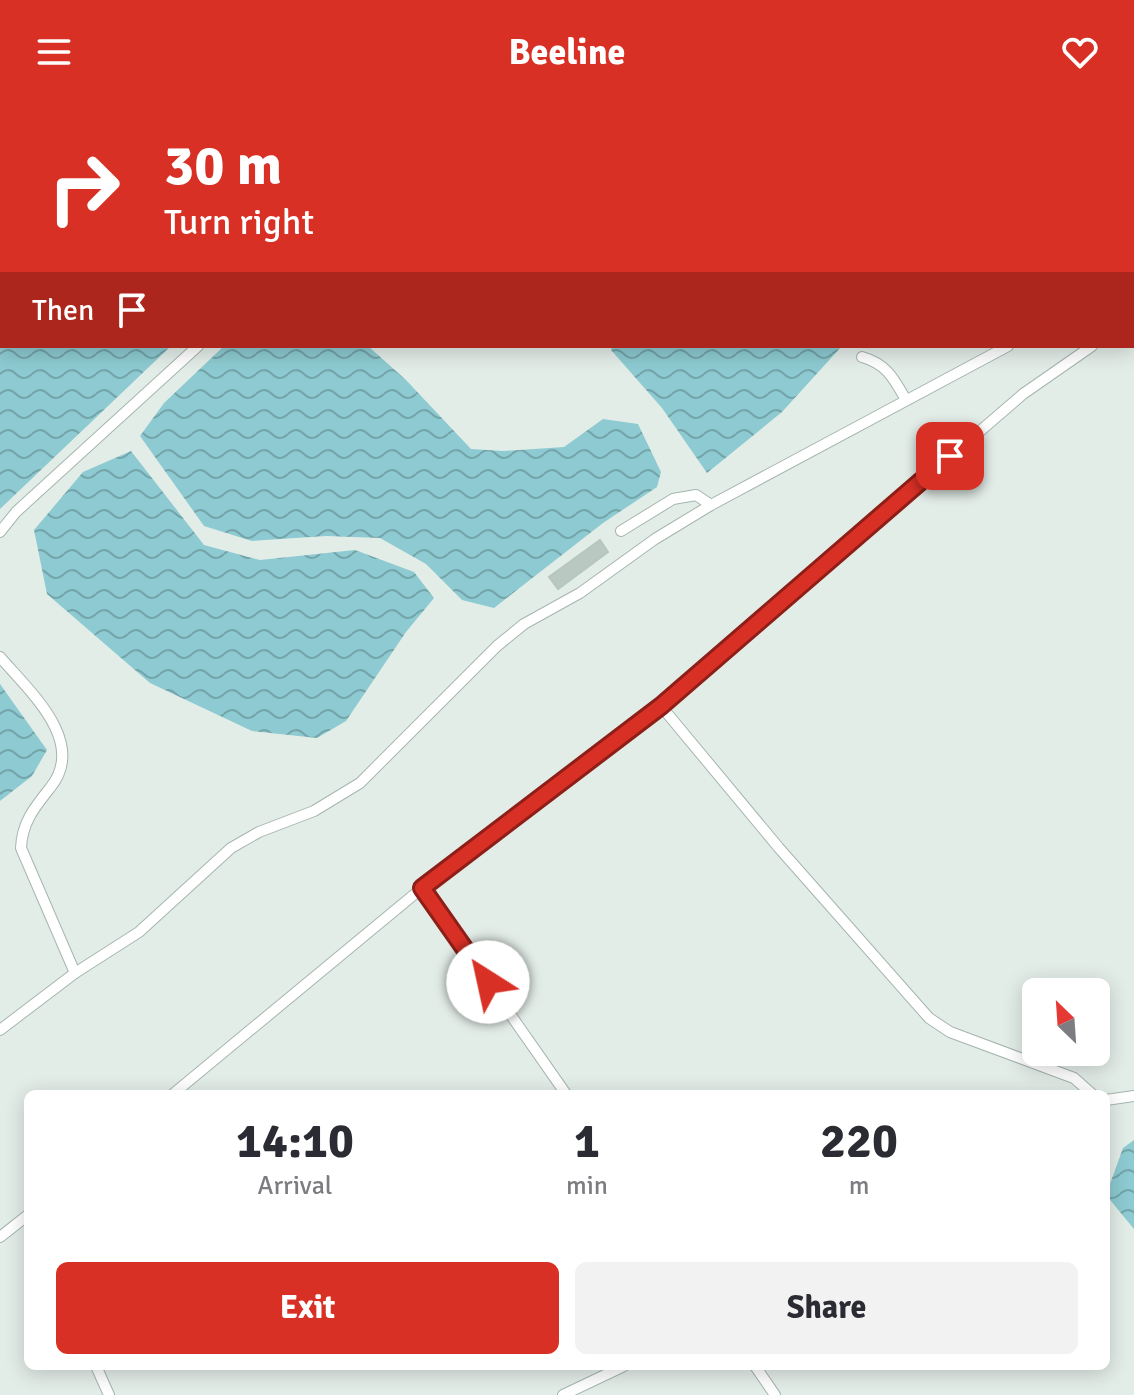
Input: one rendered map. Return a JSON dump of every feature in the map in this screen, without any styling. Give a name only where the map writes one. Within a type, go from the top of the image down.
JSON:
[{"type":"lane","points":[[0,532],[16,512],[196,348]]},
{"type":"lane","points":[[0,1030],[75,973],[139,932],[231,848],[259,832],[314,811],[360,783],[497,646],[524,624],[580,593],[655,539],[711,505],[1004,348]]},
{"type":"lane","points":[[178,1090],[422,888],[661,706],[1023,394],[1089,348]]},
{"type":"lane","points":[[862,357],[877,361],[891,373],[906,400]]},
{"type":"lane","points":[[621,531],[673,499],[696,495],[711,505]]},
{"type":"lane","points":[[0,657],[44,708],[60,737],[63,755],[58,778],[32,811],[22,832],[21,848],[75,973]]},
{"type":"lane","points":[[661,706],[779,848],[929,1018],[950,1032],[1074,1078],[1088,1090]]},
{"type":"lane","points":[[422,888],[563,1090]]},
{"type":"lane","points":[[1110,1099],[1134,1096]]},
{"type":"lane","points":[[0,1237],[24,1218]]},
{"type":"lane","points":[[98,1370],[109,1395]]},
{"type":"lane","points":[[563,1395],[616,1370]]},
{"type":"lane","points":[[758,1370],[775,1395]]},
{"type":"water","points":[[0,348],[169,348],[0,509]]},
{"type":"water","points":[[222,348],[370,348],[406,380],[471,449],[503,451],[564,447],[603,419],[638,424],[661,472],[657,487],[603,523],[494,608],[462,600],[426,564],[380,538],[326,536],[252,541],[204,526],[140,436],[164,403]]},
{"type":"water","points":[[840,348],[782,412],[707,473],[662,408],[611,350]]},
{"type":"water","points":[[131,451],[204,545],[260,560],[355,550],[414,572],[434,598],[406,632],[346,721],[317,738],[252,731],[150,683],[47,594],[34,530],[83,472]]},
{"type":"water","points":[[0,684],[47,750],[32,776],[0,801]]},
{"type":"water","points":[[1134,1140],[1134,1229],[1110,1200],[1110,1184],[1123,1148]]},
{"type":"building","points":[[600,540],[608,552],[558,589],[549,577]]},
{"type":"route","points":[[488,982],[422,888],[661,706],[950,456]]}]
